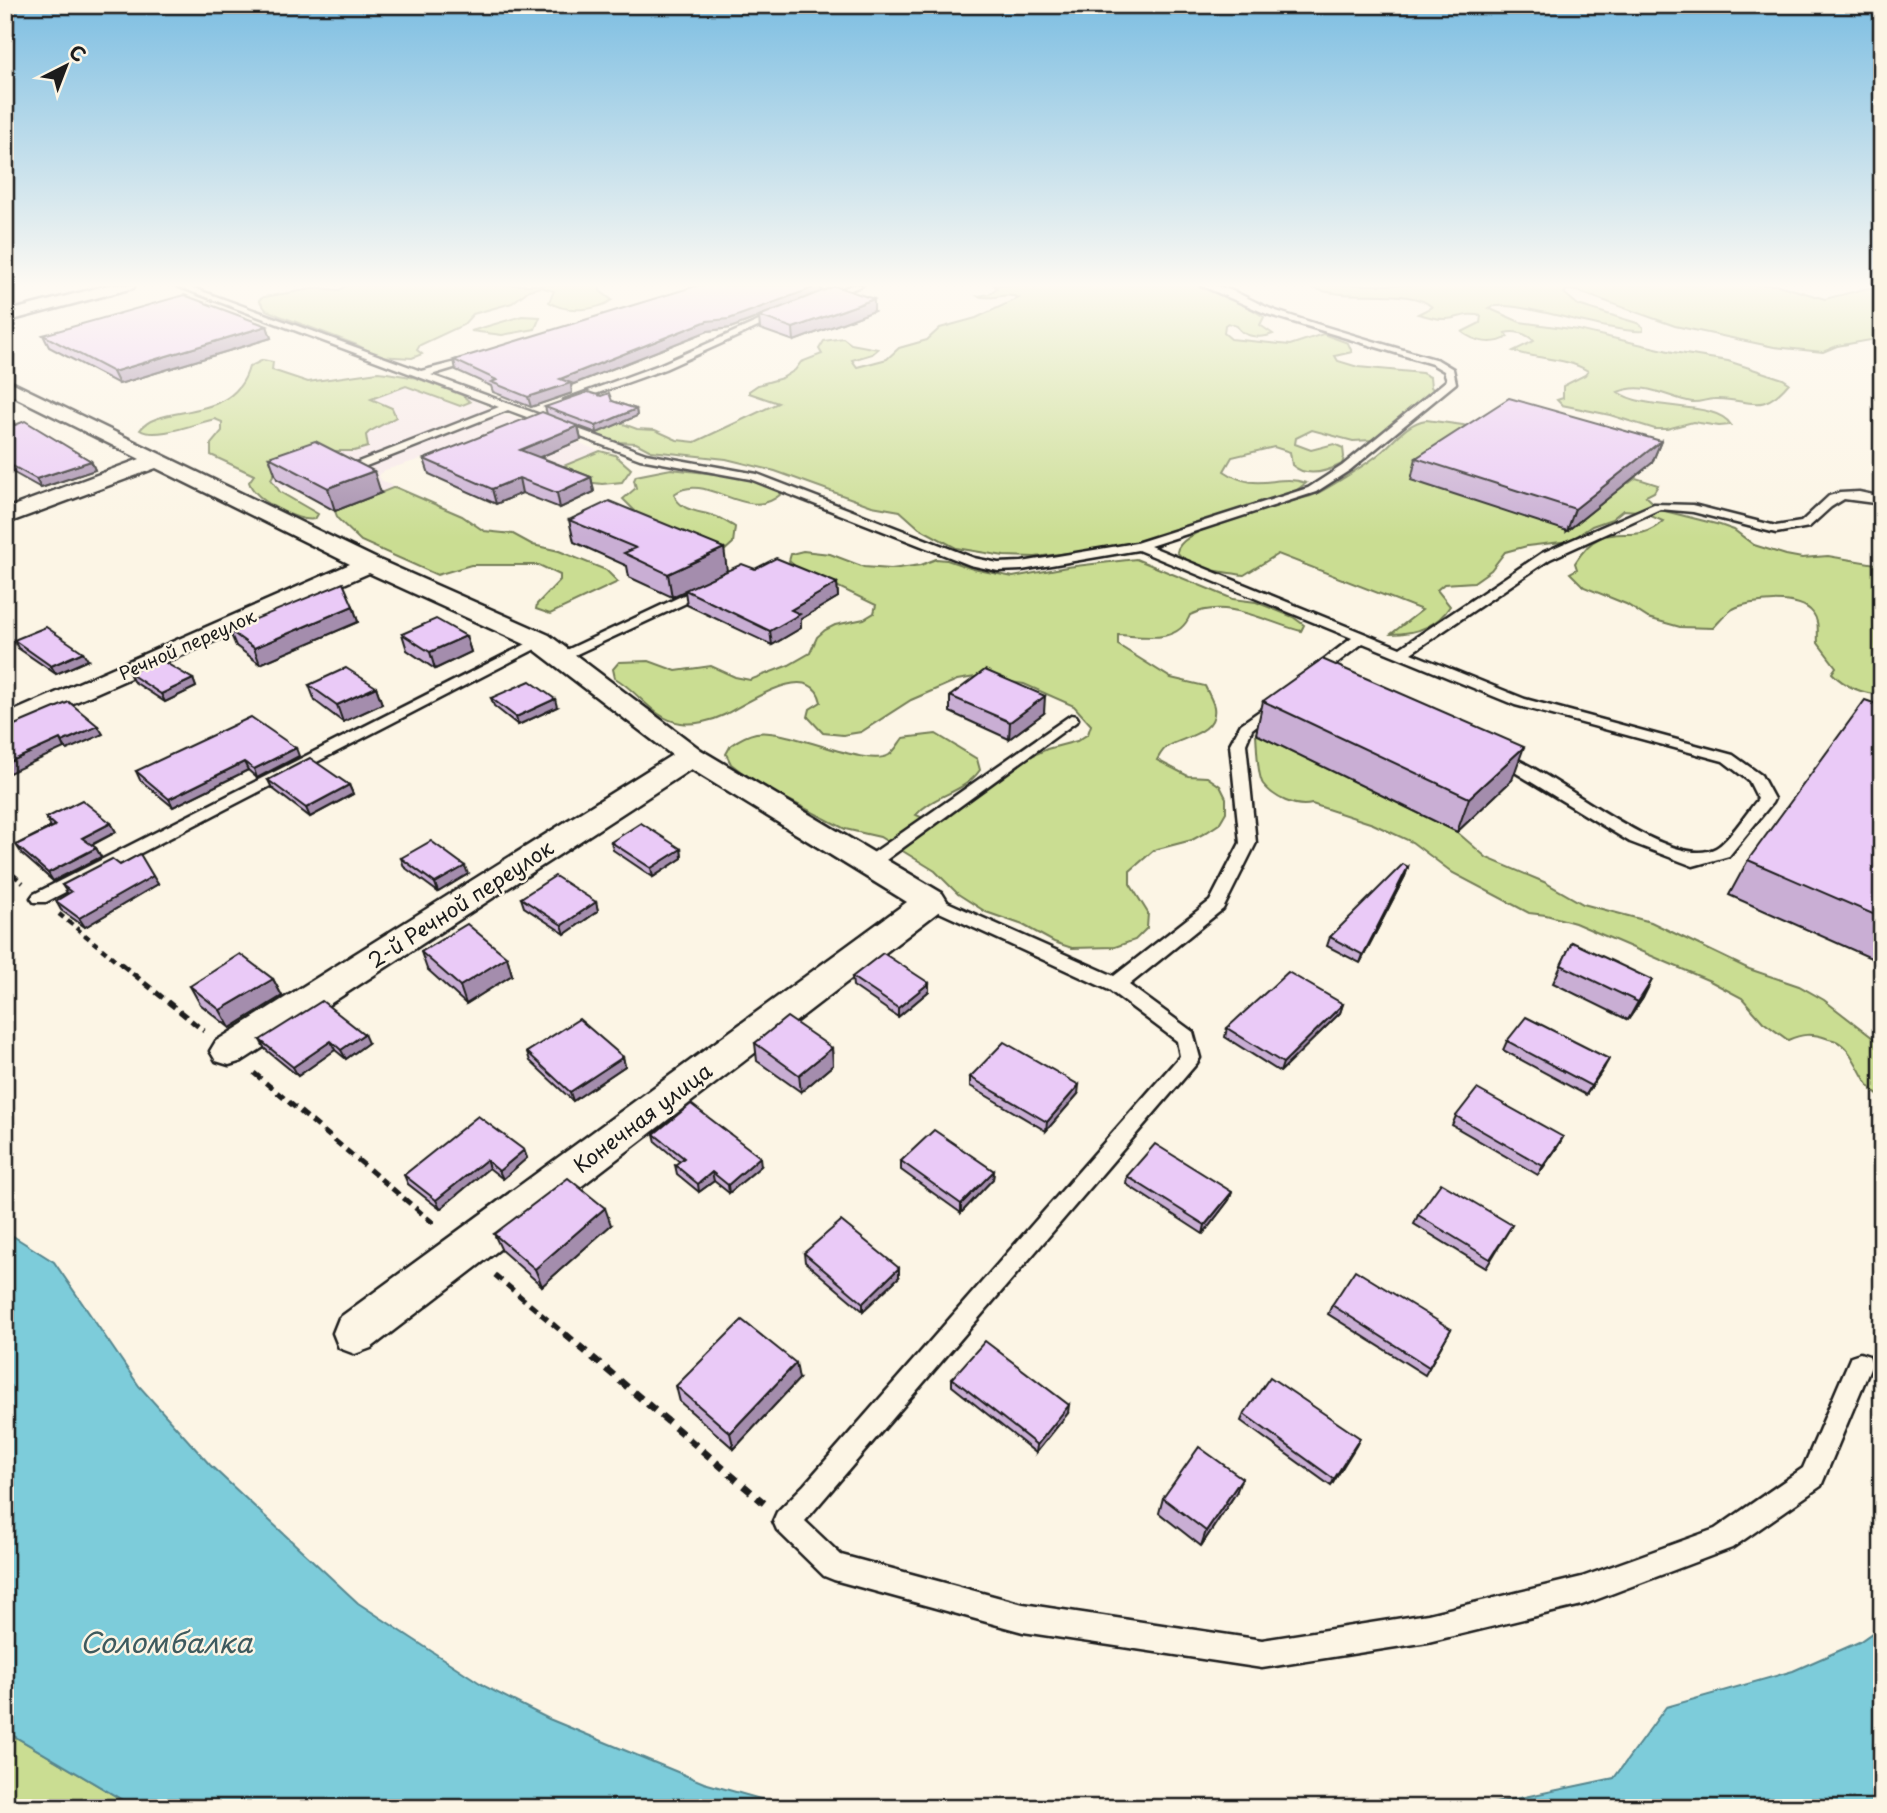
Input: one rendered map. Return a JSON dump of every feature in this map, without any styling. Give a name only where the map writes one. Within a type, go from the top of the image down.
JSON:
[{"type":"street","points":[[5,385],[369,564],[551,648],[691,756],[930,901]]},
{"type":"street","points":[[5,517],[157,460]]},
{"type":"street","name":"Речной переулок","points":[[5,725],[369,564]]},
{"type":"street","name":"2-й Речной переулок","points":[[229,1051],[691,756]]},
{"type":"street","name":"Конечная улица","points":[[355,1334],[930,901]]},
{"type":"lane","points":[[408,370],[644,457],[754,475],[970,561],[998,567],[1021,566],[1139,546],[1312,490],[1346,468],[1452,381],[1448,370]]},
{"type":"lane","points":[[420,374],[435,370]]},
{"type":"lane","points":[[552,406],[652,370]]},
{"type":"lane","points":[[352,468],[508,407]]},
{"type":"lane","points":[[528,414],[540,410]]},
{"type":"lane","points":[[1403,652],[1546,556],[1658,506],[1674,504],[1701,508],[1763,527],[1791,529],[1810,521],[1830,499],[1840,495],[1859,495],[1882,501]]},
{"type":"lane","points":[[1139,546],[1520,702],[1728,758],[1755,778],[1766,799],[1723,852],[1693,860],[1636,838],[1518,766],[1482,750]]},
{"type":"lane","points":[[40,898],[551,648],[718,582]]},
{"type":"lane","points":[[1116,985],[1217,905],[1248,843],[1238,744],[1246,727],[1319,678],[1363,636]]},
{"type":"lane","points":[[869,864],[1071,719]]},
{"type":"lane","points":[[930,901],[1116,985],[1186,1037],[1190,1058],[813,1494],[786,1521],[834,1566],[1023,1618],[1262,1654],[1428,1628],[1582,1591],[1723,1539],[1812,1477],[1860,1364]]},
{"type":"path","points":[[40,898],[229,1051],[786,1521]]},
{"type":"shaded area","points":[[417,378],[480,403],[502,415],[512,416],[599,451],[539,476],[460,447],[385,470],[379,475],[381,480],[395,487],[335,511],[295,489],[279,487],[211,455]]},
{"type":"green space","points":[[248,370],[272,370],[308,382],[378,372],[417,378],[462,395],[470,402],[460,406],[406,386],[371,399],[392,408],[396,417],[366,435],[368,447],[354,451],[330,451],[275,472],[271,479],[280,492],[318,514],[315,519],[307,519],[288,514],[268,503],[249,482],[254,475],[211,455],[211,444],[222,431],[222,422],[215,419],[156,433],[140,430],[163,417],[213,405],[228,397],[241,385]]},
{"type":"green space","points":[[795,370],[1386,370],[1422,373],[1430,377],[1431,387],[1436,392],[1372,440],[1353,441],[1312,430],[1296,438],[1295,444],[1311,450],[1334,444],[1343,448],[1342,464],[1329,469],[1310,473],[1298,469],[1292,465],[1290,452],[1274,447],[1232,457],[1224,471],[1247,481],[1285,480],[1306,483],[1293,493],[1151,538],[1110,548],[1035,557],[1004,556],[956,548],[919,528],[900,511],[872,506],[775,471],[726,459],[651,451],[636,443],[617,442],[574,426],[618,422],[637,429],[655,430],[677,440],[695,442],[778,403],[749,391]]},
{"type":"green space","points":[[1585,370],[1754,370],[1789,383],[1779,394],[1761,403],[1726,399],[1692,402],[1637,388],[1618,392],[1645,402],[1711,412],[1723,417],[1731,425],[1693,422],[1667,429],[1655,429],[1610,415],[1562,405],[1557,400],[1563,398],[1563,386],[1588,371]]},
{"type":"green space","points":[[1426,420],[1463,425],[1483,431],[1476,436],[1629,483],[1636,478],[1658,485],[1654,492],[1646,496],[1661,510],[1734,530],[1754,545],[1802,558],[1828,556],[1882,565],[1882,608],[1879,609],[1882,617],[1882,694],[1855,689],[1832,673],[1836,667],[1818,643],[1815,616],[1806,607],[1786,601],[1751,603],[1733,609],[1713,628],[1680,627],[1648,618],[1626,604],[1584,587],[1570,573],[1577,569],[1575,563],[1586,548],[1597,539],[1608,535],[1640,533],[1663,521],[1639,511],[1623,510],[1612,519],[1592,526],[1570,541],[1527,546],[1505,552],[1491,570],[1474,582],[1444,584],[1437,590],[1450,606],[1445,613],[1425,628],[1400,634],[1391,634],[1422,610],[1278,554],[1244,575],[1199,567],[1183,559],[1177,552],[1183,542],[1214,525],[1317,493],[1373,458],[1406,429]]},
{"type":"green space","points":[[600,451],[615,455],[631,469],[622,482],[602,484],[539,476]]},
{"type":"green space","points":[[671,469],[750,478],[779,490],[781,494],[768,502],[755,504],[700,488],[687,488],[674,494],[685,507],[717,517],[735,527],[733,543],[723,552],[642,518],[623,499],[636,488],[636,476]]},
{"type":"green space","points":[[395,487],[462,516],[484,531],[513,534],[533,545],[559,551],[606,570],[618,582],[550,614],[536,609],[537,604],[560,580],[560,575],[539,565],[471,565],[437,575],[361,541],[338,519],[335,511]]},
{"type":"green space","points":[[803,551],[830,554],[864,567],[891,569],[921,565],[936,559],[947,560],[973,569],[1013,577],[1136,559],[1233,599],[1256,602],[1293,617],[1304,625],[1301,631],[1246,613],[1218,609],[1190,615],[1184,625],[1168,635],[1118,635],[1118,645],[1171,678],[1205,686],[1214,707],[1214,716],[1210,723],[1198,733],[1167,747],[1157,760],[1188,776],[1207,777],[1220,786],[1226,798],[1226,812],[1219,824],[1192,840],[1154,850],[1130,871],[1130,884],[1148,913],[1147,928],[1135,940],[1115,947],[1072,948],[1054,942],[1023,925],[986,912],[958,894],[935,871],[880,837],[845,829],[777,794],[731,764],[726,754],[731,745],[742,738],[756,733],[770,733],[862,757],[878,758],[889,755],[903,738],[936,734],[977,759],[980,770],[965,784],[931,802],[916,815],[932,822],[947,818],[1007,767],[1047,749],[1077,741],[1088,734],[1091,725],[1074,706],[1024,684],[975,677],[957,680],[911,700],[861,732],[843,735],[823,733],[808,717],[810,709],[821,702],[815,689],[805,684],[777,688],[719,717],[686,723],[663,717],[615,678],[613,669],[619,662],[649,661],[676,671],[711,666],[735,677],[750,680],[789,665],[810,653],[817,637],[825,630],[864,619],[874,613],[876,605],[789,561],[791,554]]},
{"type":"green space","points":[[1256,734],[1457,832],[1487,858],[1544,882],[1583,904],[1651,922],[1749,969],[1799,986],[1824,1000],[1882,1045],[1882,1098],[1869,1086],[1849,1053],[1835,1040],[1802,1035],[1788,1040],[1763,1022],[1742,998],[1710,981],[1575,923],[1529,913],[1453,873],[1412,842],[1373,824],[1312,804],[1299,805],[1279,798],[1261,780]]},
{"type":"green space","points":[[5,1726],[9,1733],[136,1808],[5,1808]]},
{"type":"water","name":"Соломбалка","points":[[5,1231],[54,1262],[139,1386],[210,1465],[358,1603],[486,1687],[549,1719],[704,1783],[792,1808],[136,1808],[9,1733],[5,1726]]},
{"type":"water","points":[[1882,1626],[1882,1808],[1472,1808],[1614,1778],[1666,1707],[1793,1671],[1859,1642]]},
{"type":"building","points":[[475,370],[584,370],[560,379],[571,383],[528,397],[491,382],[497,380]]},
{"type":"building","points":[[588,392],[601,396],[609,393],[612,401],[636,409],[596,426],[545,407]]},
{"type":"building","points":[[1509,398],[1661,441],[1575,509],[1416,458]]},
{"type":"building","points":[[542,412],[578,426],[520,450],[591,477],[557,493],[519,478],[492,489],[424,459]]},
{"type":"building","points":[[5,416],[15,425],[25,421],[91,461],[36,479],[5,462]]},
{"type":"building","points":[[315,441],[374,471],[328,488],[269,457]]},
{"type":"building","points":[[609,501],[724,548],[668,574],[624,553],[636,548],[569,520]]},
{"type":"building","points":[[776,558],[837,583],[791,610],[800,614],[770,631],[685,590],[742,564],[755,569]]},
{"type":"building","points":[[343,583],[353,606],[254,648],[229,630]]},
{"type":"building","points":[[436,619],[466,636],[430,652],[402,634]]},
{"type":"building","points":[[46,627],[83,652],[51,666],[14,640]]},
{"type":"building","points":[[159,659],[193,679],[161,694],[129,673]]},
{"type":"building","points":[[1322,659],[1524,747],[1469,798],[1263,701]]},
{"type":"building","points":[[346,668],[376,687],[337,705],[309,685]]},
{"type":"building","points":[[985,670],[1045,696],[1010,722],[950,696]]},
{"type":"building","points":[[530,681],[555,699],[516,717],[491,698]]},
{"type":"building","points":[[1865,700],[1882,706],[1882,918],[1748,860]]},
{"type":"building","points":[[69,702],[98,726],[62,742],[60,739],[5,764],[5,729]]},
{"type":"building","points":[[251,717],[296,748],[254,769],[244,762],[169,799],[136,771]]},
{"type":"building","points":[[310,758],[349,785],[306,808],[268,780]]},
{"type":"building","points":[[82,800],[111,823],[82,838],[96,848],[48,873],[16,845],[55,826],[46,818]]},
{"type":"building","points":[[641,823],[681,849],[651,868],[611,842]]},
{"type":"building","points":[[431,841],[465,866],[435,883],[401,858]]},
{"type":"building","points":[[140,854],[153,876],[79,918],[56,901],[71,892],[62,885],[112,859],[120,865]]},
{"type":"building","points":[[1403,864],[1408,867],[1363,955],[1330,937]]},
{"type":"building","points":[[555,876],[596,902],[562,925],[521,898]]},
{"type":"building","points":[[467,924],[507,957],[460,986],[421,952]]},
{"type":"building","points":[[1572,942],[1652,980],[1638,1002],[1561,965]]},
{"type":"building","points":[[883,953],[929,983],[898,1008],[852,977]]},
{"type":"building","points":[[240,954],[273,979],[220,1010],[190,986]]},
{"type":"building","points":[[1288,972],[1343,1004],[1283,1063],[1227,1028]]},
{"type":"building","points":[[322,1001],[364,1034],[341,1050],[331,1041],[293,1067],[260,1040]]},
{"type":"building","points":[[787,1017],[832,1048],[799,1075],[755,1043]]},
{"type":"building","points":[[1526,1017],[1609,1059],[1591,1086],[1507,1041]]},
{"type":"building","points":[[579,1019],[623,1057],[570,1092],[527,1052]]},
{"type":"building","points":[[1004,1042],[1079,1085],[1047,1122],[970,1077]]},
{"type":"building","points":[[1477,1089],[1563,1137],[1543,1166],[1456,1116]]},
{"type":"building","points":[[691,1104],[760,1157],[728,1185],[712,1172],[698,1184],[675,1165],[684,1158],[654,1134]]},
{"type":"building","points":[[478,1116],[524,1150],[499,1171],[486,1160],[436,1200],[404,1175]]},
{"type":"building","points":[[934,1130],[994,1171],[961,1204],[901,1161]]},
{"type":"building","points":[[1155,1144],[1232,1192],[1205,1225],[1127,1176]]},
{"type":"building","points":[[568,1178],[605,1208],[535,1269],[494,1234]]},
{"type":"building","points":[[1441,1183],[1512,1225],[1490,1259],[1418,1215]]},
{"type":"building","points":[[841,1221],[899,1268],[863,1303],[804,1253]]},
{"type":"building","points":[[1355,1270],[1451,1329],[1429,1367],[1332,1305]]},
{"type":"building","points":[[742,1320],[796,1363],[730,1433],[676,1386]]},
{"type":"building","points":[[985,1341],[1069,1405],[1037,1445],[952,1378]]},
{"type":"building","points":[[1270,1377],[1360,1438],[1334,1479],[1244,1414]]},
{"type":"building","points":[[1199,1447],[1242,1478],[1206,1531],[1163,1498]]}]
